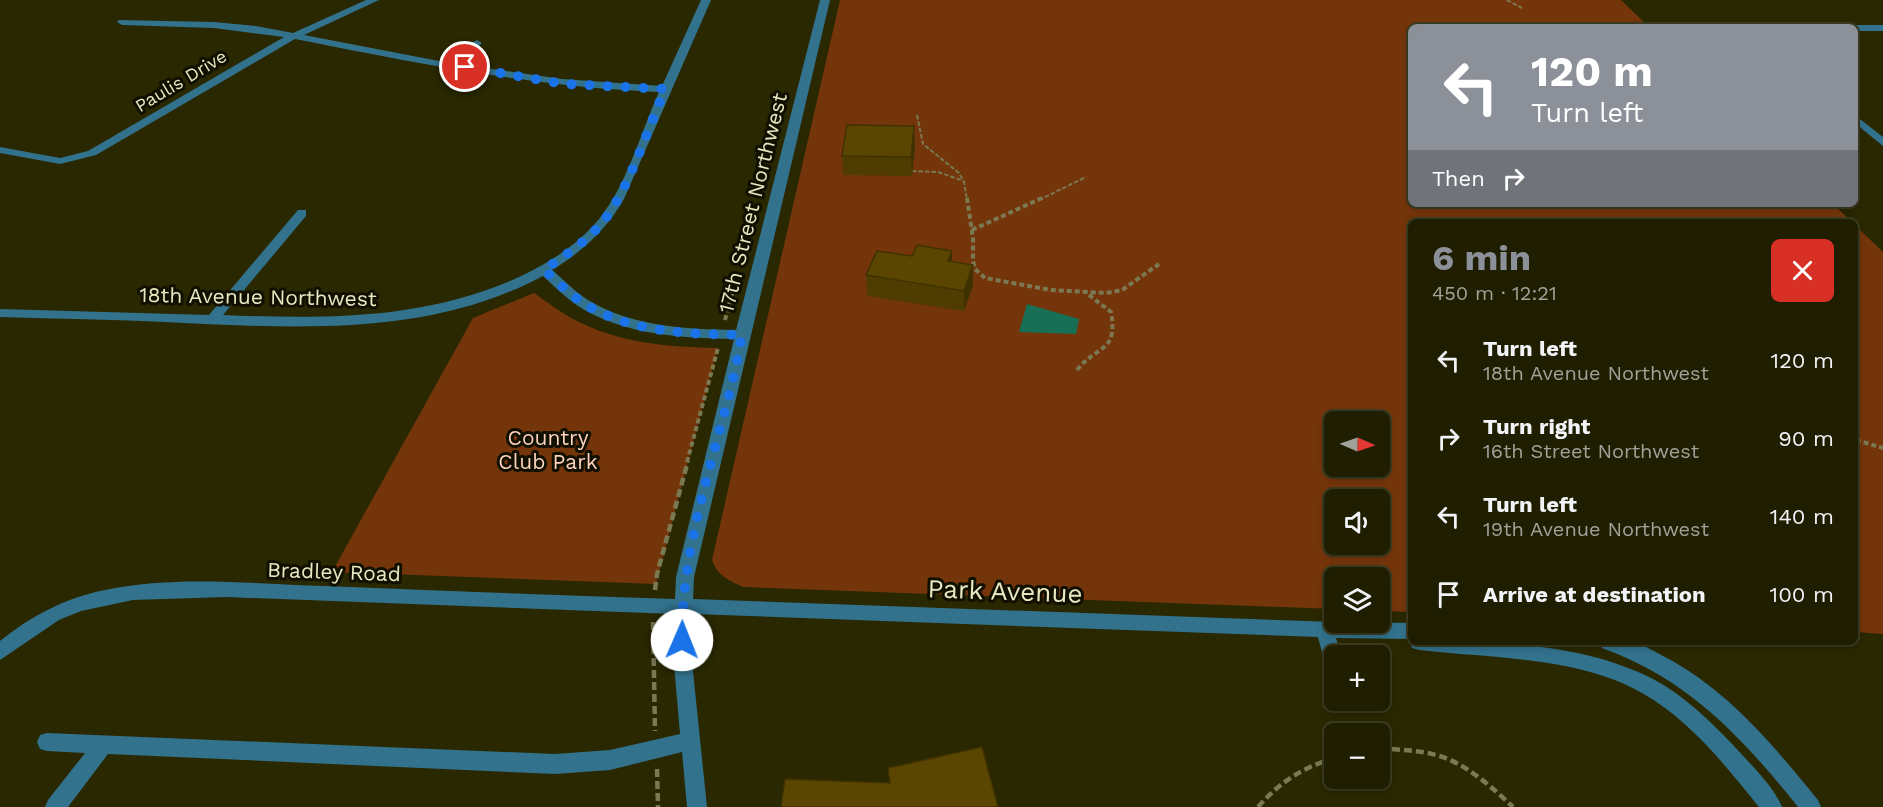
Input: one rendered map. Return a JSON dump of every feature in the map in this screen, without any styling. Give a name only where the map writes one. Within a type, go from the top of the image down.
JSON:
[{"type":"street","name":"Paulis Drive","points":[[0,150],[60,161],[92,153],[294,36],[374,0]]},
{"type":"street","name":"18th Avenue Northwest","points":[[0,313],[349,323],[414,316],[477,300],[544,270],[587,239],[610,213],[621,193],[706,0]]},
{"type":"street","name":"17th Street Northwest","points":[[697,807],[682,652],[682,608],[692,540],[825,0]]},
{"type":"street","points":[[122,22],[214,25],[294,36],[564,84],[665,89]]},
{"type":"street","points":[[1858,28],[1883,28]]},
{"type":"street","points":[[443,63],[477,44]]},
{"type":"street","points":[[1858,121],[1883,143]]},
{"type":"street","points":[[212,320],[302,213]]},
{"type":"street","points":[[544,270],[582,302],[610,317],[633,325],[685,333],[742,335]]},
{"type":"street","name":"Bradley Road","points":[[0,652],[40,619],[73,604],[102,597],[161,590],[226,590],[682,608]]},
{"type":"street","name":"Park Avenue","points":[[682,608],[1014,617],[1324,630]]},
{"type":"street","name":"Park Avenue","points":[[1390,631],[1408,631]]},
{"type":"street","name":"Park Avenue","points":[[1349,633],[1408,640]]},
{"type":"street","points":[[1444,645],[1572,660],[1614,672],[1647,685],[1677,705],[1715,740],[1772,807]]},
{"type":"street","points":[[1617,645],[1644,655],[1680,676],[1712,699],[1748,734],[1811,807]]},
{"type":"street","points":[[47,742],[555,764],[610,760],[690,741]]},
{"type":"street","points":[[55,807],[104,744]]},
{"type":"path","points":[[1507,0],[1522,9]]},
{"type":"path","points":[[917,115],[920,136],[928,150],[959,173],[964,182],[972,230],[973,261],[975,269],[985,278],[1085,294],[1118,292],[1159,264]]},
{"type":"path","points":[[913,137],[920,136]]},
{"type":"path","points":[[912,171],[948,174],[964,182]]},
{"type":"path","points":[[972,230],[1086,177]]},
{"type":"path","points":[[1077,370],[1086,359],[1108,346],[1114,328],[1111,312],[1097,300],[1085,294]]},
{"type":"path","points":[[1858,441],[1883,448]]},
{"type":"path","points":[[1390,749],[1431,752],[1449,758],[1471,771],[1513,807]]},
{"type":"path","points":[[1258,807],[1275,787],[1310,764],[1324,761]]},
{"type":"green space","points":[[840,0],[1621,0],[1646,24],[1408,24],[1408,207],[1836,207],[1849,219],[1408,219],[1408,612],[1390,611],[1390,567],[1324,567],[1324,609],[744,587],[717,570],[712,560]]},
{"type":"green space","points":[[1858,228],[1883,252],[1883,634],[1858,632]]},
{"type":"green space","name":"Country Club Park","points":[[534,293],[573,319],[607,334],[662,345],[718,348],[656,584],[332,572],[473,318]]},
{"type":"shaded area","points":[[1027,304],[1079,319],[1076,334],[1019,332]]},
{"type":"building","points":[[847,125],[914,126],[911,157],[842,156]]},
{"type":"building","points":[[917,245],[952,251],[948,261],[973,265],[964,291],[866,275],[877,251],[912,256]]},
{"type":"building","points":[[982,747],[998,807],[781,807],[785,779],[890,783],[888,768]]},
{"type":"route","points":[[465,67],[564,84],[665,89],[621,193],[610,213],[587,239],[544,270],[582,302],[610,317],[633,325],[685,333],[742,335],[692,540],[682,608],[682,640]]}]
